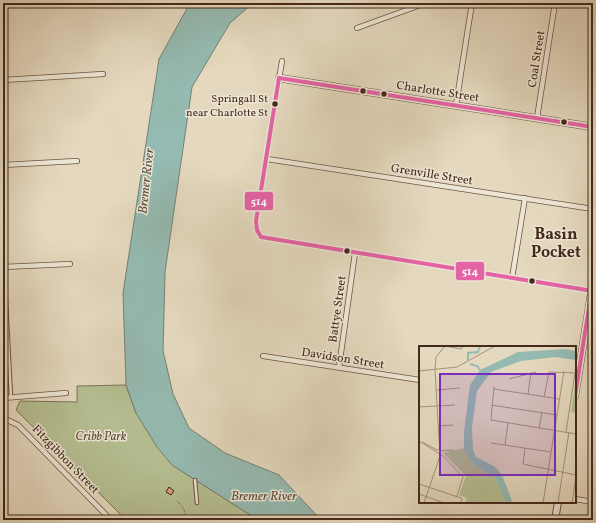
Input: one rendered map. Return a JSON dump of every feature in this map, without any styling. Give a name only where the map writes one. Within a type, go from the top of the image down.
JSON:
[{"type":"street","points":[[357,28],[426,3]]},
{"type":"street","points":[[456,105],[472,3]]},
{"type":"street","name":"Coal Street","points":[[537,118],[555,3]]},
{"type":"street","points":[[282,61],[256,221],[260,235],[265,239],[355,252],[592,291]]},
{"type":"street","points":[[3,80],[104,74]]},
{"type":"street","name":"Charlotte Street","points":[[279,78],[593,127]]},
{"type":"street","name":"Grenville Street","points":[[267,159],[593,209]]},
{"type":"street","points":[[3,165],[77,161]]},
{"type":"street","points":[[512,278],[525,198]]},
{"type":"street","name":"Battye Street","points":[[339,367],[355,252]]},
{"type":"street","points":[[4,267],[70,264]]},
{"type":"street","points":[[576,390],[593,282]]},
{"type":"street","name":"Davidson Street","points":[[263,356],[419,380]]},
{"type":"street","points":[[3,398],[11,396],[66,393]]},
{"type":"street","name":"Fitzgibbon Street","points":[[3,418],[18,424],[111,520]]},
{"type":"street","points":[[576,499],[593,502]]},
{"type":"street","points":[[556,520],[558,503]]},
{"type":"lane","points":[[3,244],[11,396]]},
{"type":"lane","points":[[194,480],[197,503]]},
{"type":"path","points":[[177,501],[184,509],[186,520]]},
{"type":"green space","name":"Cribb Park","points":[[126,385],[136,413],[172,465],[258,520],[126,520],[16,410],[20,401],[77,402],[77,386]]},
{"type":"water","name":"Bremer River","points":[[190,3],[253,3],[230,23],[192,87],[165,272],[163,351],[173,394],[189,428],[225,453],[279,475],[321,520],[258,520],[172,465],[157,447],[136,413],[126,385],[123,293],[159,59]]},
{"type":"building","points":[[169,487],[174,491],[171,495],[166,492]]},
{"type":"transit line","name":"514","points":[[279,78],[256,221],[257,230],[261,237],[593,291]]},
{"type":"transit line","name":"514","points":[[279,78],[593,127]]},
{"type":"transit line","name":"514","points":[[576,390],[593,282]]},
{"type":"place","name":"Springall St near Charlotte St","points":[[275,104]]},
{"type":"district","name":"Basin Pocket","points":[[556,242]]}]
